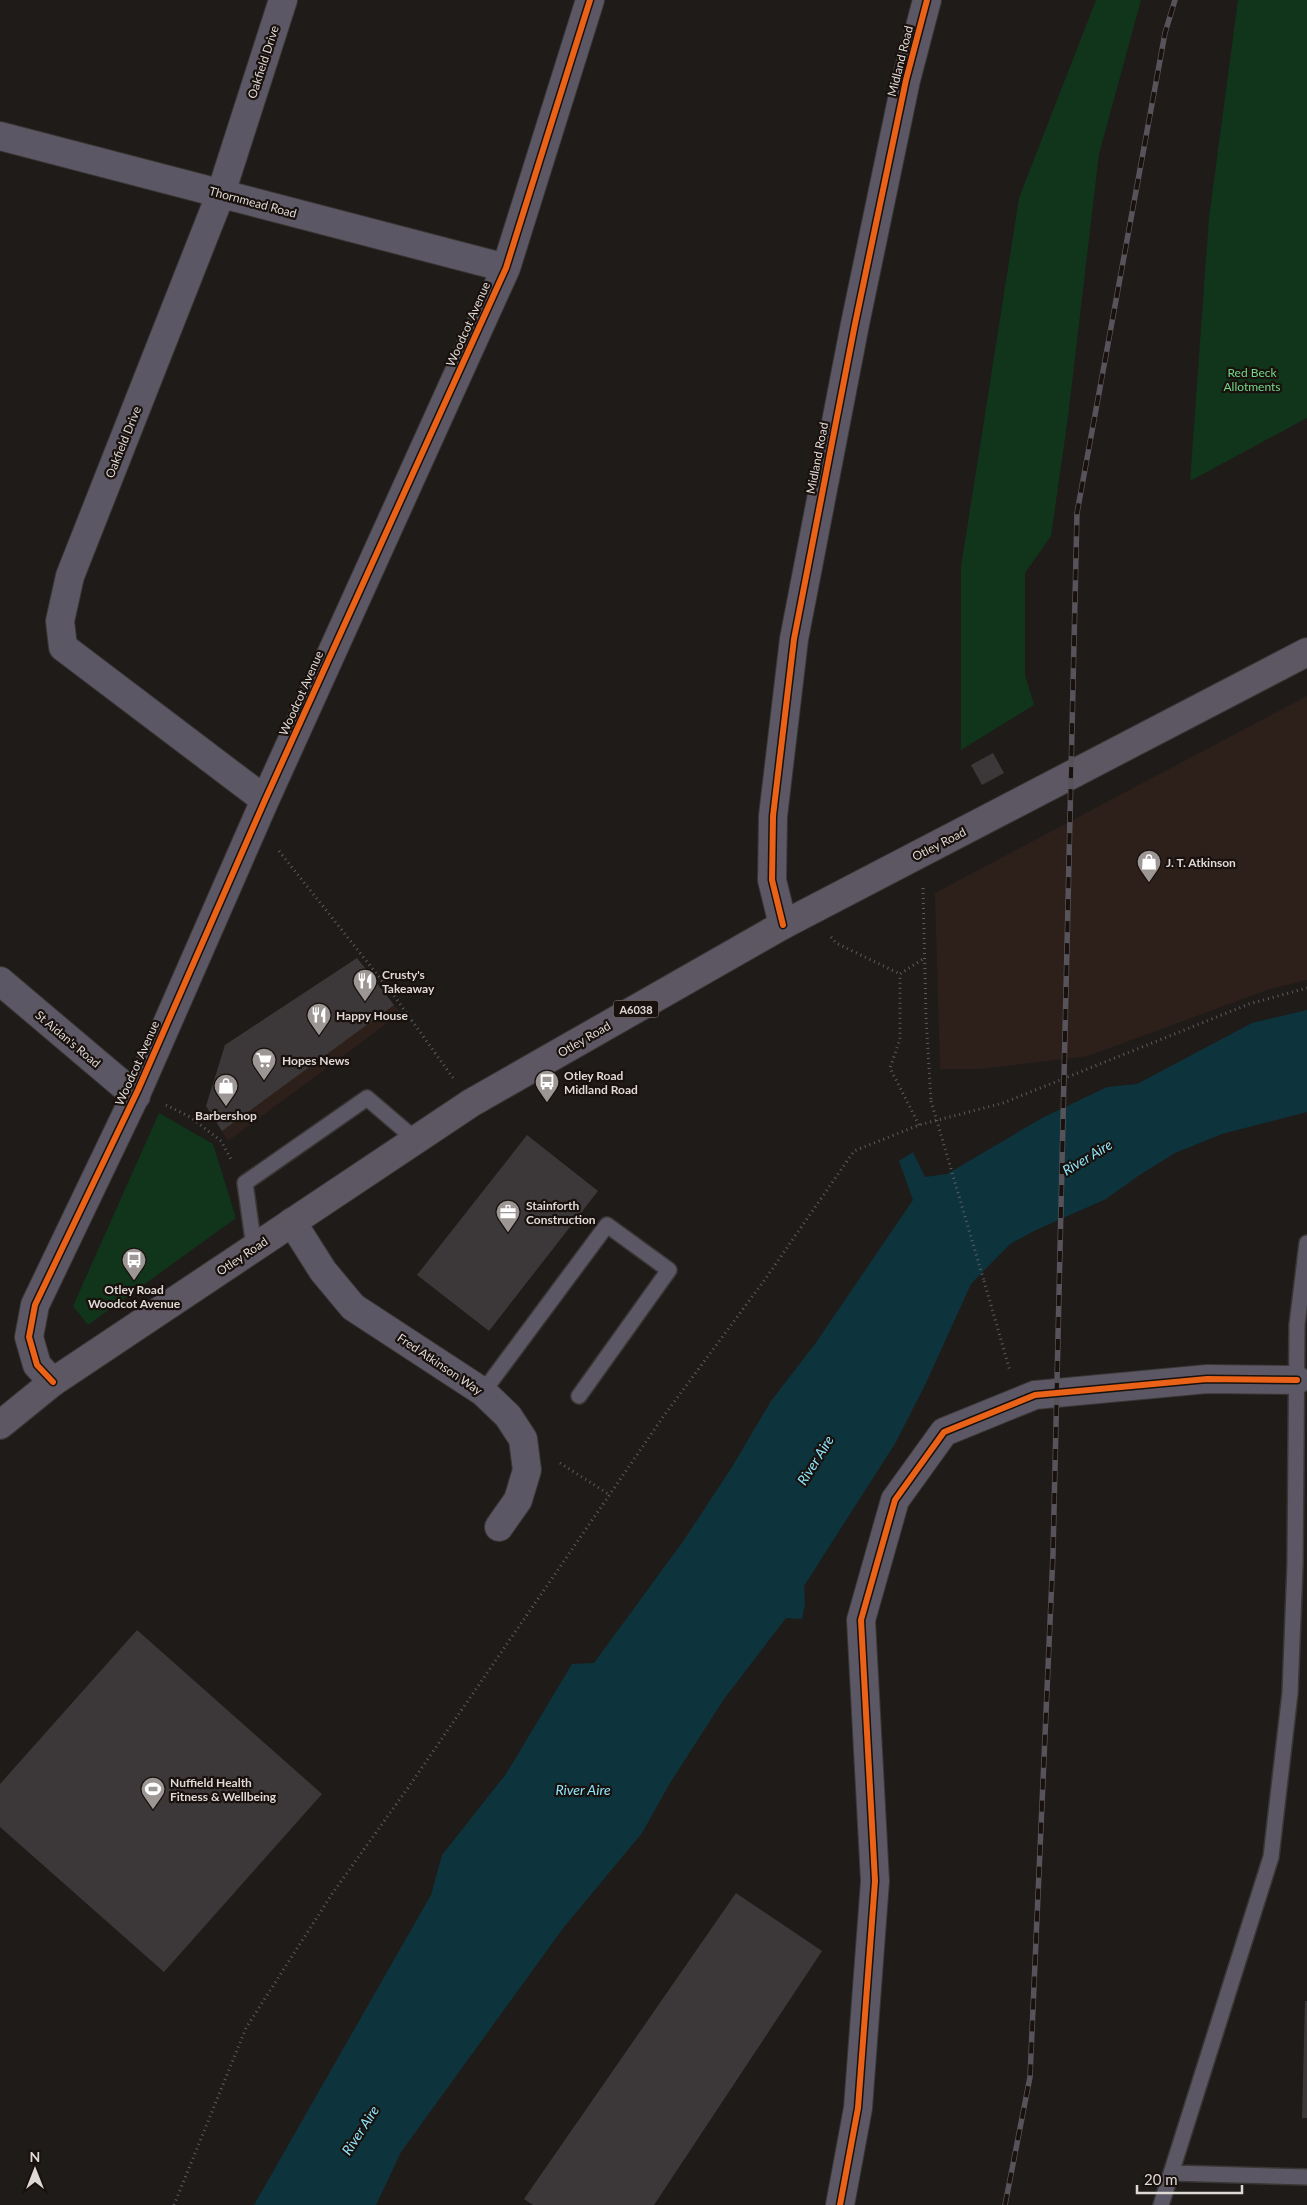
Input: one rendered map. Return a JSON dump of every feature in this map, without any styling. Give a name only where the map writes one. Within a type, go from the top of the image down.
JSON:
[{"type":"main road","name":"Otley Road","points":[[0,1425],[53,1382],[471,1103],[783,925],[1307,652]]},
{"type":"street","name":"Oakfield Drive","points":[[265,800],[63,647],[60,621],[70,576],[221,193],[283,0]]},
{"type":"street","name":"Woodcot Avenue","points":[[53,1382],[37,1365],[29,1337],[35,1305],[137,1093],[265,800],[506,268],[590,0]]},
{"type":"street","name":"Midland Road","points":[[783,925],[772,880],[773,816],[794,639],[877,216],[906,80],[927,0]]},
{"type":"street","name":"Thornmead Road","points":[[0,136],[506,268]]},
{"type":"street","name":"St Aidan's Road","points":[[0,981],[137,1093]]},
{"type":"street","name":"Fred Atkinson Way","points":[[292,1222],[323,1271],[353,1306],[483,1392],[508,1416],[523,1439],[526,1470],[518,1500],[499,1527]]},
{"type":"street","points":[[840,2205],[858,2108],[875,1881],[861,1620],[895,1500],[944,1432],[1035,1395],[1207,1379],[1297,1380]]},
{"type":"lane","points":[[254,1247],[245,1183],[367,1098],[416,1140]]},
{"type":"lane","points":[[483,1392],[607,1225],[669,1270],[579,1396]]},
{"type":"lane","points":[[1161,2205],[1271,1857],[1290,1693],[1301,1565],[1297,1325],[1307,1243]]},
{"type":"lane","points":[[1172,2173],[1307,2177]]},
{"type":"path","points":[[253,828],[278,851],[389,990],[471,1103]]},
{"type":"path","points":[[922,853],[924,959],[931,1101],[1019,1401]]},
{"type":"path","points":[[812,910],[836,943],[900,974]]},
{"type":"path","points":[[900,974],[924,959]]},
{"type":"path","points":[[900,974],[900,1038],[890,1068],[919,1125]]},
{"type":"path","points":[[174,2205],[246,2028],[332,1894],[432,1753],[664,1417],[766,1278],[854,1151],[919,1125],[1003,1103],[1250,1004],[1307,988]]},
{"type":"path","points":[[137,1093],[190,1117],[221,1141],[245,1183]]},
{"type":"path","points":[[523,1439],[610,1495]]},
{"type":"shaded area","points":[[1307,696],[1307,980],[1270,989],[1088,1056],[980,1069],[940,1069],[935,893]]},
{"type":"shaded area","points":[[357,958],[401,1013],[228,1141],[206,1106],[225,1045]]},
{"type":"green space","points":[[1096,0],[1141,0],[1099,154],[1068,417],[1051,536],[1025,573],[1025,675],[1034,705],[961,750],[961,567],[1019,198]]},
{"type":"green space","name":"Red Beck Allotments","points":[[1238,0],[1307,0],[1307,418],[1190,481],[1209,218]]},
{"type":"green space","points":[[159,1113],[213,1144],[236,1218],[88,1325],[73,1306]]},
{"type":"water","name":"River Aire","points":[[1307,1010],[1307,1112],[1222,1134],[1175,1153],[1106,1199],[1036,1230],[1010,1244],[971,1284],[926,1383],[896,1442],[804,1586],[805,1604],[802,1619],[786,1618],[724,1699],[670,1783],[642,1833],[564,1927],[401,2152],[376,2205],[254,2205],[431,1895],[442,1855],[506,1774],[572,1664],[594,1663],[684,1540],[732,1467],[771,1401],[815,1344],[913,1200],[899,1161],[913,1152],[925,1177],[947,1174],[1042,1118],[1107,1087],[1137,1084],[1252,1023]]},
{"type":"building","points":[[993,753],[1004,773],[982,785],[971,765]]},
{"type":"building","points":[[357,958],[394,1005],[222,1131],[206,1106],[225,1045]]},
{"type":"building","name":"Stainforth Construction","points":[[527,1135],[598,1191],[489,1331],[417,1275]]},
{"type":"building","name":"Nuffield Health Fitness & Wellbeing","points":[[137,1630],[322,1794],[164,1972],[0,1827],[0,1784]]},
{"type":"building","points":[[736,1893],[822,1951],[654,2205],[533,2205],[524,2199]]},
{"type":"building","points":[[1305,2001],[1307,2001],[1307,2118],[1302,2118]]},
{"type":"railway","points":[[1005,2205],[1030,2077],[1053,1554],[1077,513],[1165,33],[1175,0]]},
{"type":"cycle path","points":[[53,1382],[37,1365],[29,1337],[35,1305],[138,1090],[265,800],[506,268],[590,0]]},
{"type":"cycle path","points":[[783,925],[772,880],[773,816],[794,639],[855,324],[906,80],[927,0]]},
{"type":"cycle path","points":[[840,2205],[858,2108],[875,1881],[861,1620],[895,1500],[944,1432],[1035,1395],[1207,1379],[1297,1380]]},
{"type":"place","name":"J. T. Atkinson","points":[[1149,883]]},
{"type":"place","name":"Crusty's Takeaway","points":[[365,1002]]},
{"type":"place","name":"Happy House","points":[[319,1036]]},
{"type":"place","name":"Hopes News","points":[[264,1081]]},
{"type":"place","name":"Otley Road Midland Road","points":[[547,1103]]},
{"type":"place","name":"Barbershop","points":[[226,1107]]},
{"type":"place","name":"Stainforth Construction","points":[[508,1233]]},
{"type":"place","name":"Otley Road Woodcot Avenue","points":[[134,1281]]},
{"type":"place","name":"Nuffield Health Fitness & Wellbeing","points":[[153,1810]]}]
